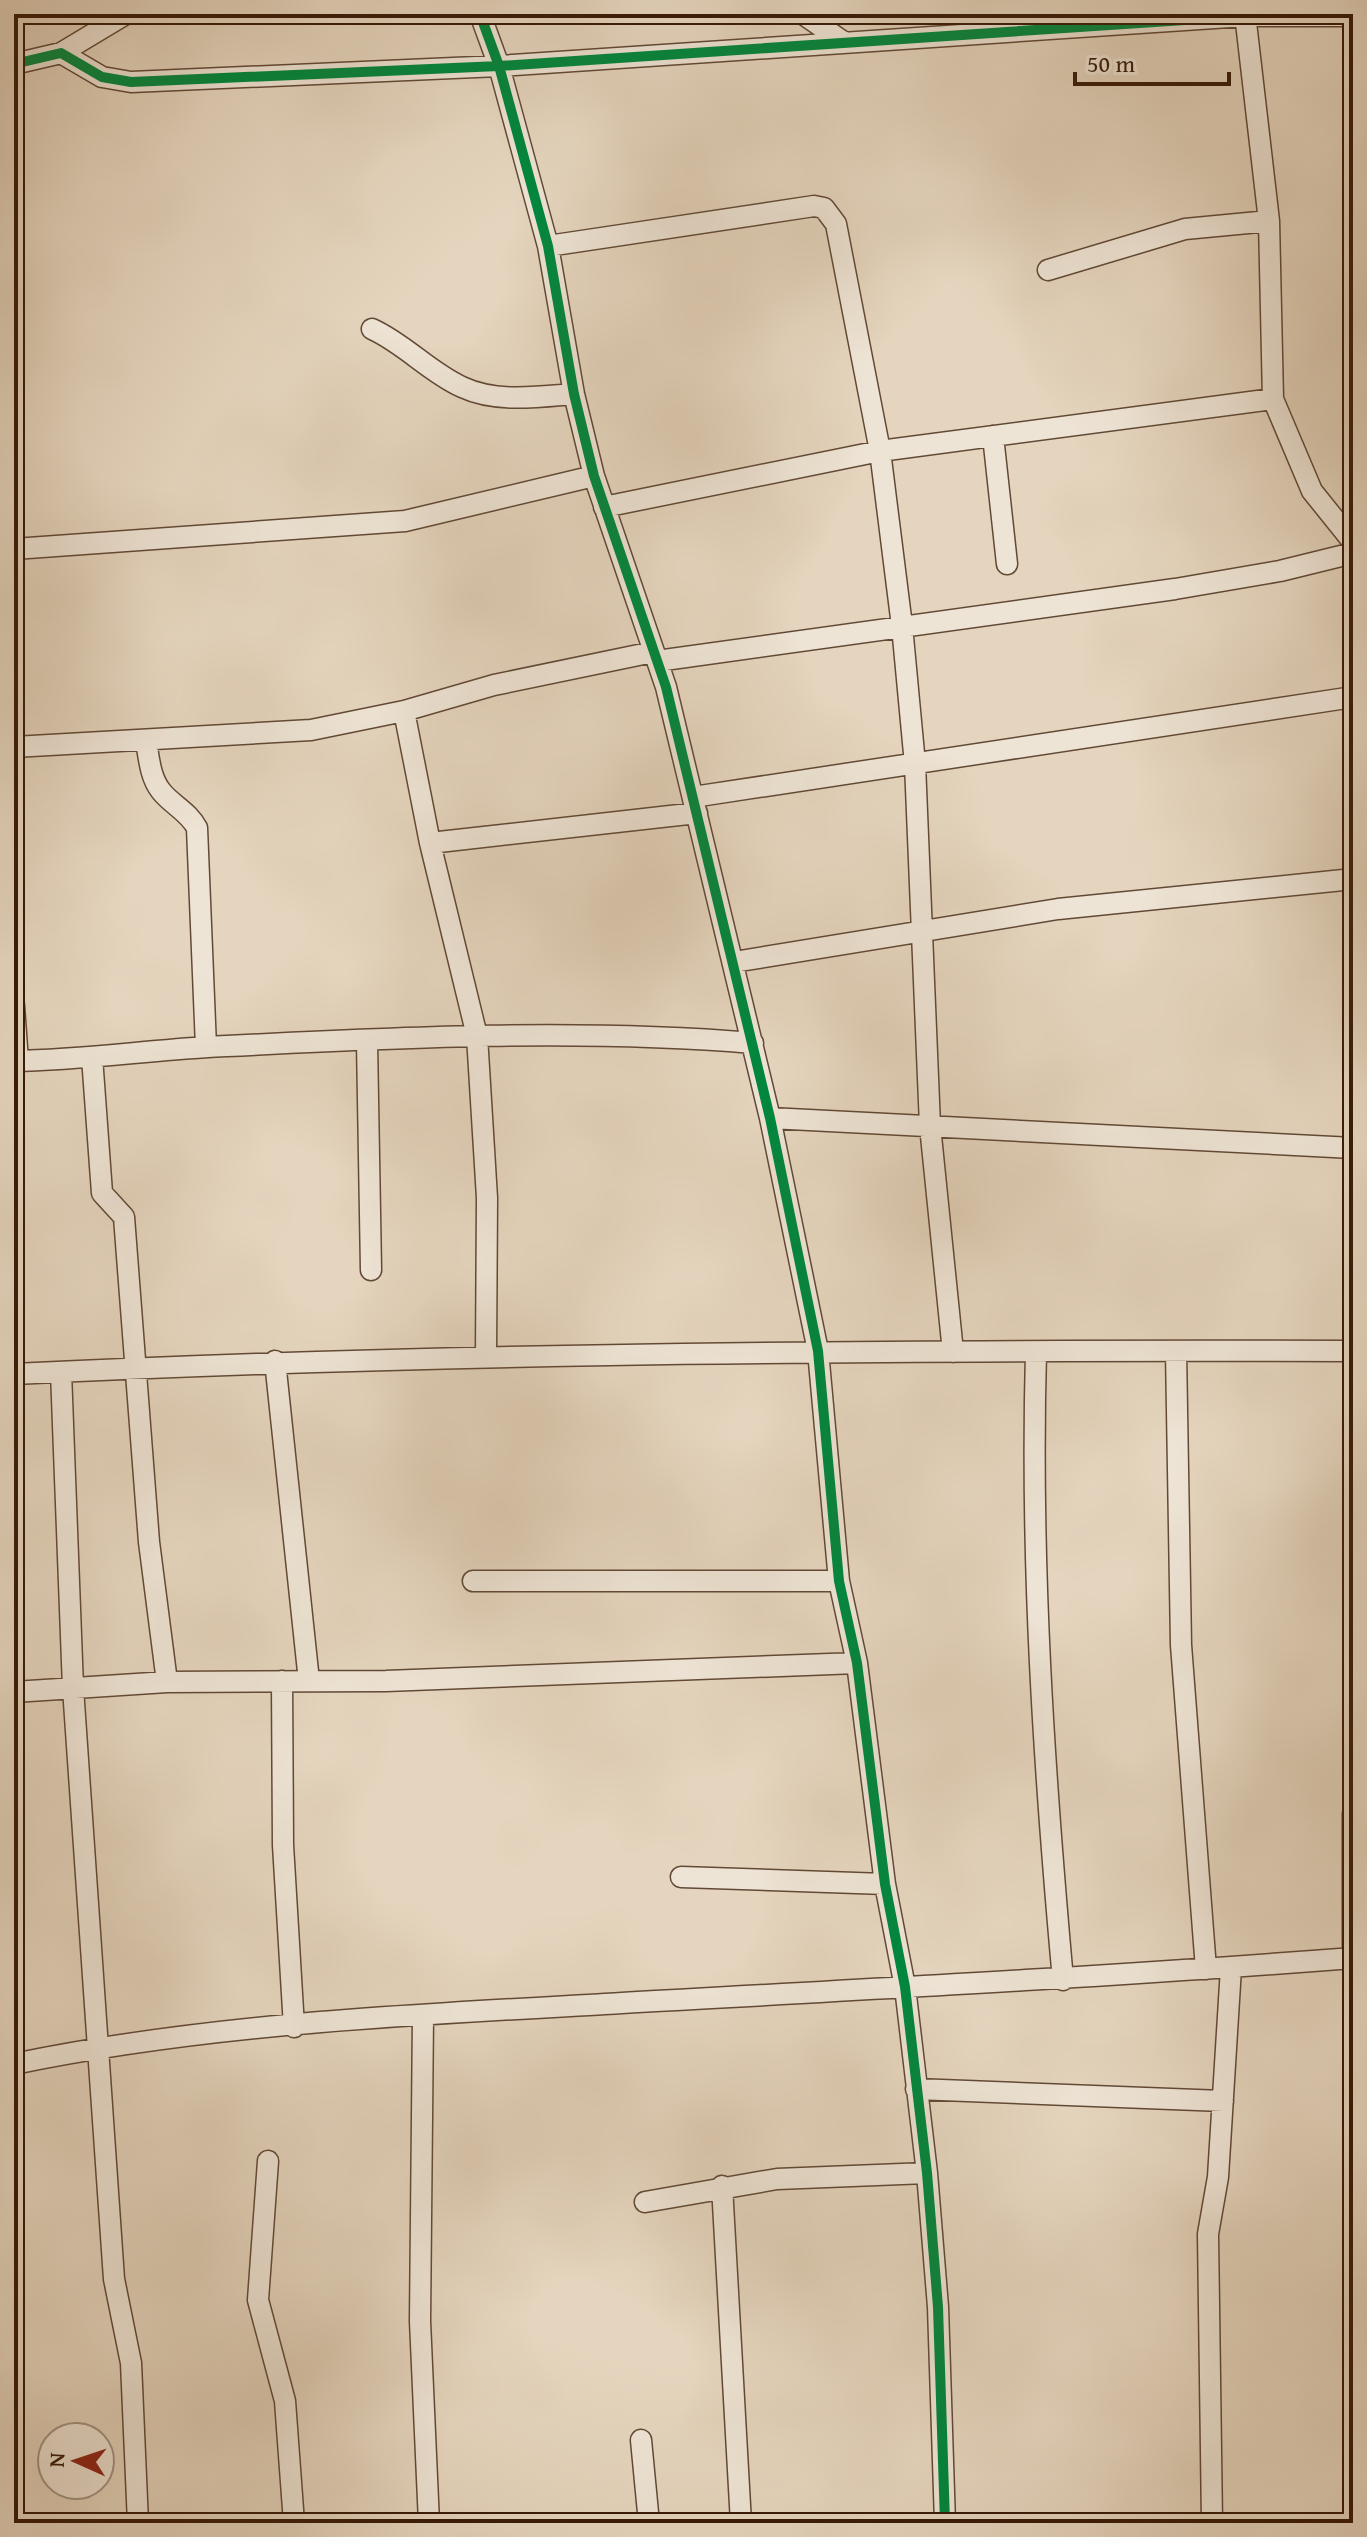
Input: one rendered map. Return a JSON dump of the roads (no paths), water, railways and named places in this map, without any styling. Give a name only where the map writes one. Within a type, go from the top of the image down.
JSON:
[{"type":"street","points":[[480,14],[499,66],[548,246],[574,394],[594,476],[655,657],[695,805],[770,1118],[818,1351],[839,1581],[857,1663],[885,1884],[905,1987],[927,2173],[938,2307],[945,2523]]},
{"type":"street","points":[[803,14],[845,43]]},
{"type":"street","points":[[61,53],[102,77],[131,82],[499,66],[1245,15],[1353,16]]},
{"type":"street","points":[[1245,15],[1269,221],[1273,399],[1312,491],[1353,542]]},
{"type":"street","points":[[14,64],[61,53],[116,16]]},
{"type":"street","points":[[548,246],[814,206],[824,208],[836,224],[880,451],[902,626],[915,764],[930,1126],[953,1352]]},
{"type":"street","points":[[1048,270],[1185,229],[1269,221]]},
{"type":"street","points":[[372,329],[397,341],[461,387],[522,398],[574,394]]},
{"type":"street","points":[[604,507],[880,451],[1273,399]]},
{"type":"street","points":[[993,436],[1007,564]]},
{"type":"street","points":[[14,549],[293,532],[405,521],[594,476]]},
{"type":"street","points":[[14,747],[311,730],[404,711],[494,685],[655,657],[1190,587],[1280,571],[1353,553]]},
{"type":"street","points":[[430,843],[695,805],[915,764],[1353,697]]},
{"type":"street","points":[[404,711],[430,843],[477,1036],[487,1198],[486,1356]]},
{"type":"street","points":[[146,741],[153,776],[162,792],[188,814],[197,828],[206,1047]]},
{"type":"street","points":[[734,962],[922,934],[1058,909],[1353,879]]},
{"type":"street","points":[[14,1006],[16,1061],[206,1047],[477,1036],[694,1038],[753,1043]]},
{"type":"street","points":[[367,1042],[371,1270]]},
{"type":"street","points":[[92,1057],[102,1193],[124,1217],[149,1542],[167,1682]]},
{"type":"street","points":[[770,1118],[1353,1148]]},
{"type":"street","points":[[14,1374],[275,1361],[486,1356],[818,1351],[1353,1351]]},
{"type":"street","points":[[1176,1351],[1181,1645],[1206,1969]]},
{"type":"street","points":[[1036,1352],[1032,1485],[1040,1703],[1063,1980]]},
{"type":"street","points":[[275,1361],[309,1681]]},
{"type":"street","points":[[61,1372],[73,1688],[97,2047],[114,2279],[131,2363],[138,2523]]},
{"type":"street","points":[[473,1581],[839,1581]]},
{"type":"street","points":[[14,1692],[167,1682],[309,1681],[857,1663]]},
{"type":"street","points":[[282,1681],[283,1845],[294,2027]]},
{"type":"street","points":[[14,2064],[97,2047],[423,2015],[1063,1980],[1353,1959],[1353,1814]]},
{"type":"street","points":[[681,1877],[885,1884]]},
{"type":"street","points":[[1212,2523],[1208,2234],[1218,2177],[1231,1968]]},
{"type":"street","points":[[423,2015],[420,2321],[429,2523]]},
{"type":"street","points":[[916,2089],[1223,2101]]},
{"type":"street","points":[[268,2161],[258,2300],[285,2401],[294,2523]]},
{"type":"street","points":[[645,2202],[722,2186],[777,2179],[927,2173]]},
{"type":"street","points":[[722,2186],[741,2523]]},
{"type":"street","points":[[641,2440],[649,2523]]}]
